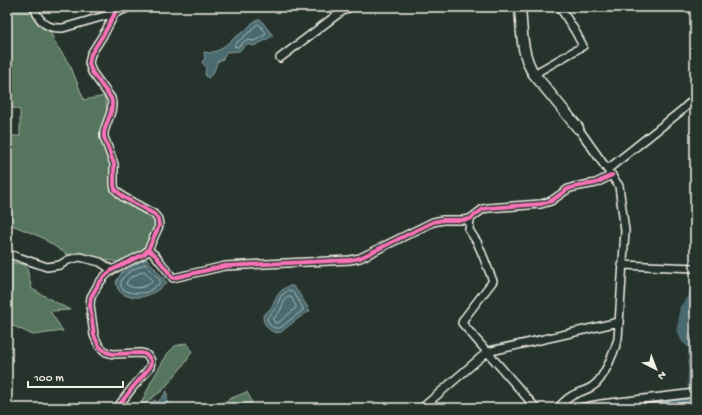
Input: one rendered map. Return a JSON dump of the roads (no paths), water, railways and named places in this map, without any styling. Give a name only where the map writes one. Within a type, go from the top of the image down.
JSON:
[{"type":"street","points":[[34,7],[38,16],[48,27],[57,28],[63,28],[115,13],[130,7]]},
{"type":"street","points":[[280,58],[338,14],[350,7]]},
{"type":"street","points":[[520,7],[528,65],[578,128],[619,186],[625,231],[618,339],[616,348],[604,373],[594,386],[566,399],[558,408]]},
{"type":"street","points":[[534,74],[583,46],[561,9],[562,7]]},
{"type":"street","points":[[115,13],[91,54],[89,62],[92,72],[111,98],[112,108],[104,137],[114,164],[114,185],[116,189],[123,197],[154,214],[158,219],[159,226],[148,250],[144,254],[112,270],[99,283],[91,297],[90,305],[94,335],[100,347],[106,352],[113,354],[145,354],[151,361],[146,372],[117,408]]},
{"type":"street","points":[[148,250],[155,255],[173,278],[225,266],[360,258],[433,222],[442,220],[470,219],[488,208],[546,203],[568,189],[596,183],[681,112],[695,98]]},
{"type":"street","points":[[470,219],[469,230],[477,242],[493,281],[462,323],[536,408]]},
{"type":"street","points":[[7,254],[47,267],[60,265],[68,260],[80,257],[100,262],[112,270]]},
{"type":"street","points":[[622,265],[695,268]]},
{"type":"street","points":[[422,408],[487,352],[619,322]]},
{"type":"street","points":[[580,408],[601,404],[692,394]]},
{"type":"water","points":[[260,19],[273,36],[254,46],[247,44],[239,51],[226,52],[223,59],[217,62],[213,73],[208,78],[205,75],[206,67],[202,62],[205,58],[204,52],[210,53],[219,50],[252,23]]},
{"type":"water","points":[[145,259],[149,261],[167,283],[153,293],[144,296],[132,297],[120,292],[116,282],[122,272]]},
{"type":"water","points":[[293,286],[298,292],[310,311],[281,332],[273,332],[265,325],[263,315],[270,309],[281,291]]},
{"type":"water","points":[[167,391],[169,408],[147,408],[150,402],[154,402],[154,400],[157,402]]},
{"type":"water","points":[[695,397],[695,408],[616,408],[689,399]]},
{"type":"waterway","points":[[693,397],[694,345],[686,338],[683,330],[685,309],[693,300],[695,292]]},
{"type":"waterway","points":[[487,347],[574,329]]}]
